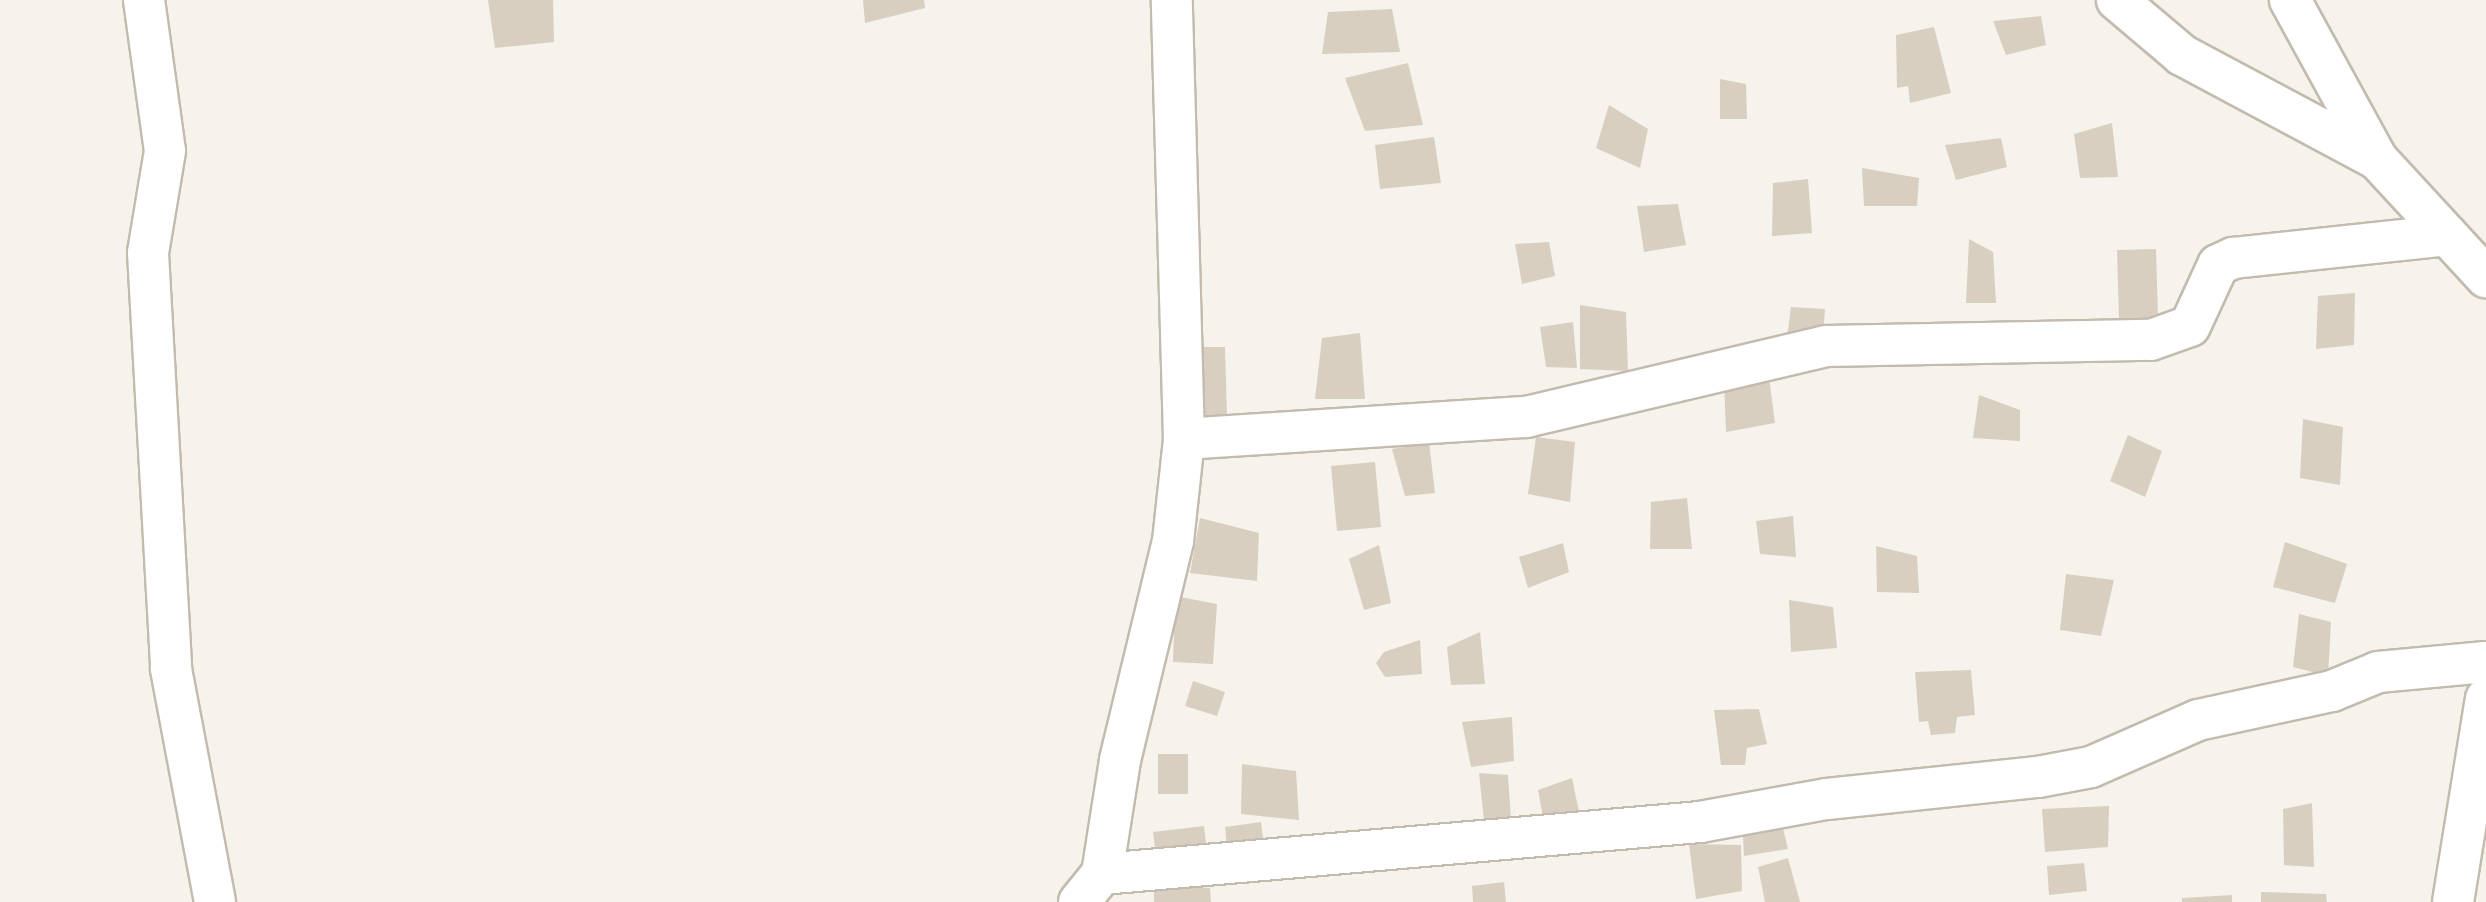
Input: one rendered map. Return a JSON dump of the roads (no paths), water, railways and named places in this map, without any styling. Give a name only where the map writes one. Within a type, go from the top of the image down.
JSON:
[{"type":"street","points":[[144,0],[165,151],[148,253],[171,669],[215,902]]},
{"type":"street","points":[[1172,0],[1184,439],[1173,541],[1120,760],[1098,893],[1700,822],[1827,799],[2038,777],[2091,767],[2198,720],[2332,691],[2378,672],[2486,662]]},
{"type":"street","points":[[2117,0],[2182,55],[2377,159]]},
{"type":"street","points":[[2290,0],[2377,159],[2486,277]]},
{"type":"street","points":[[1184,439],[1526,417],[1826,346],[2151,340],[2190,326],[2218,265],[2233,258],[2447,235]]},
{"type":"street","points":[[2453,902],[2486,699]]}]
